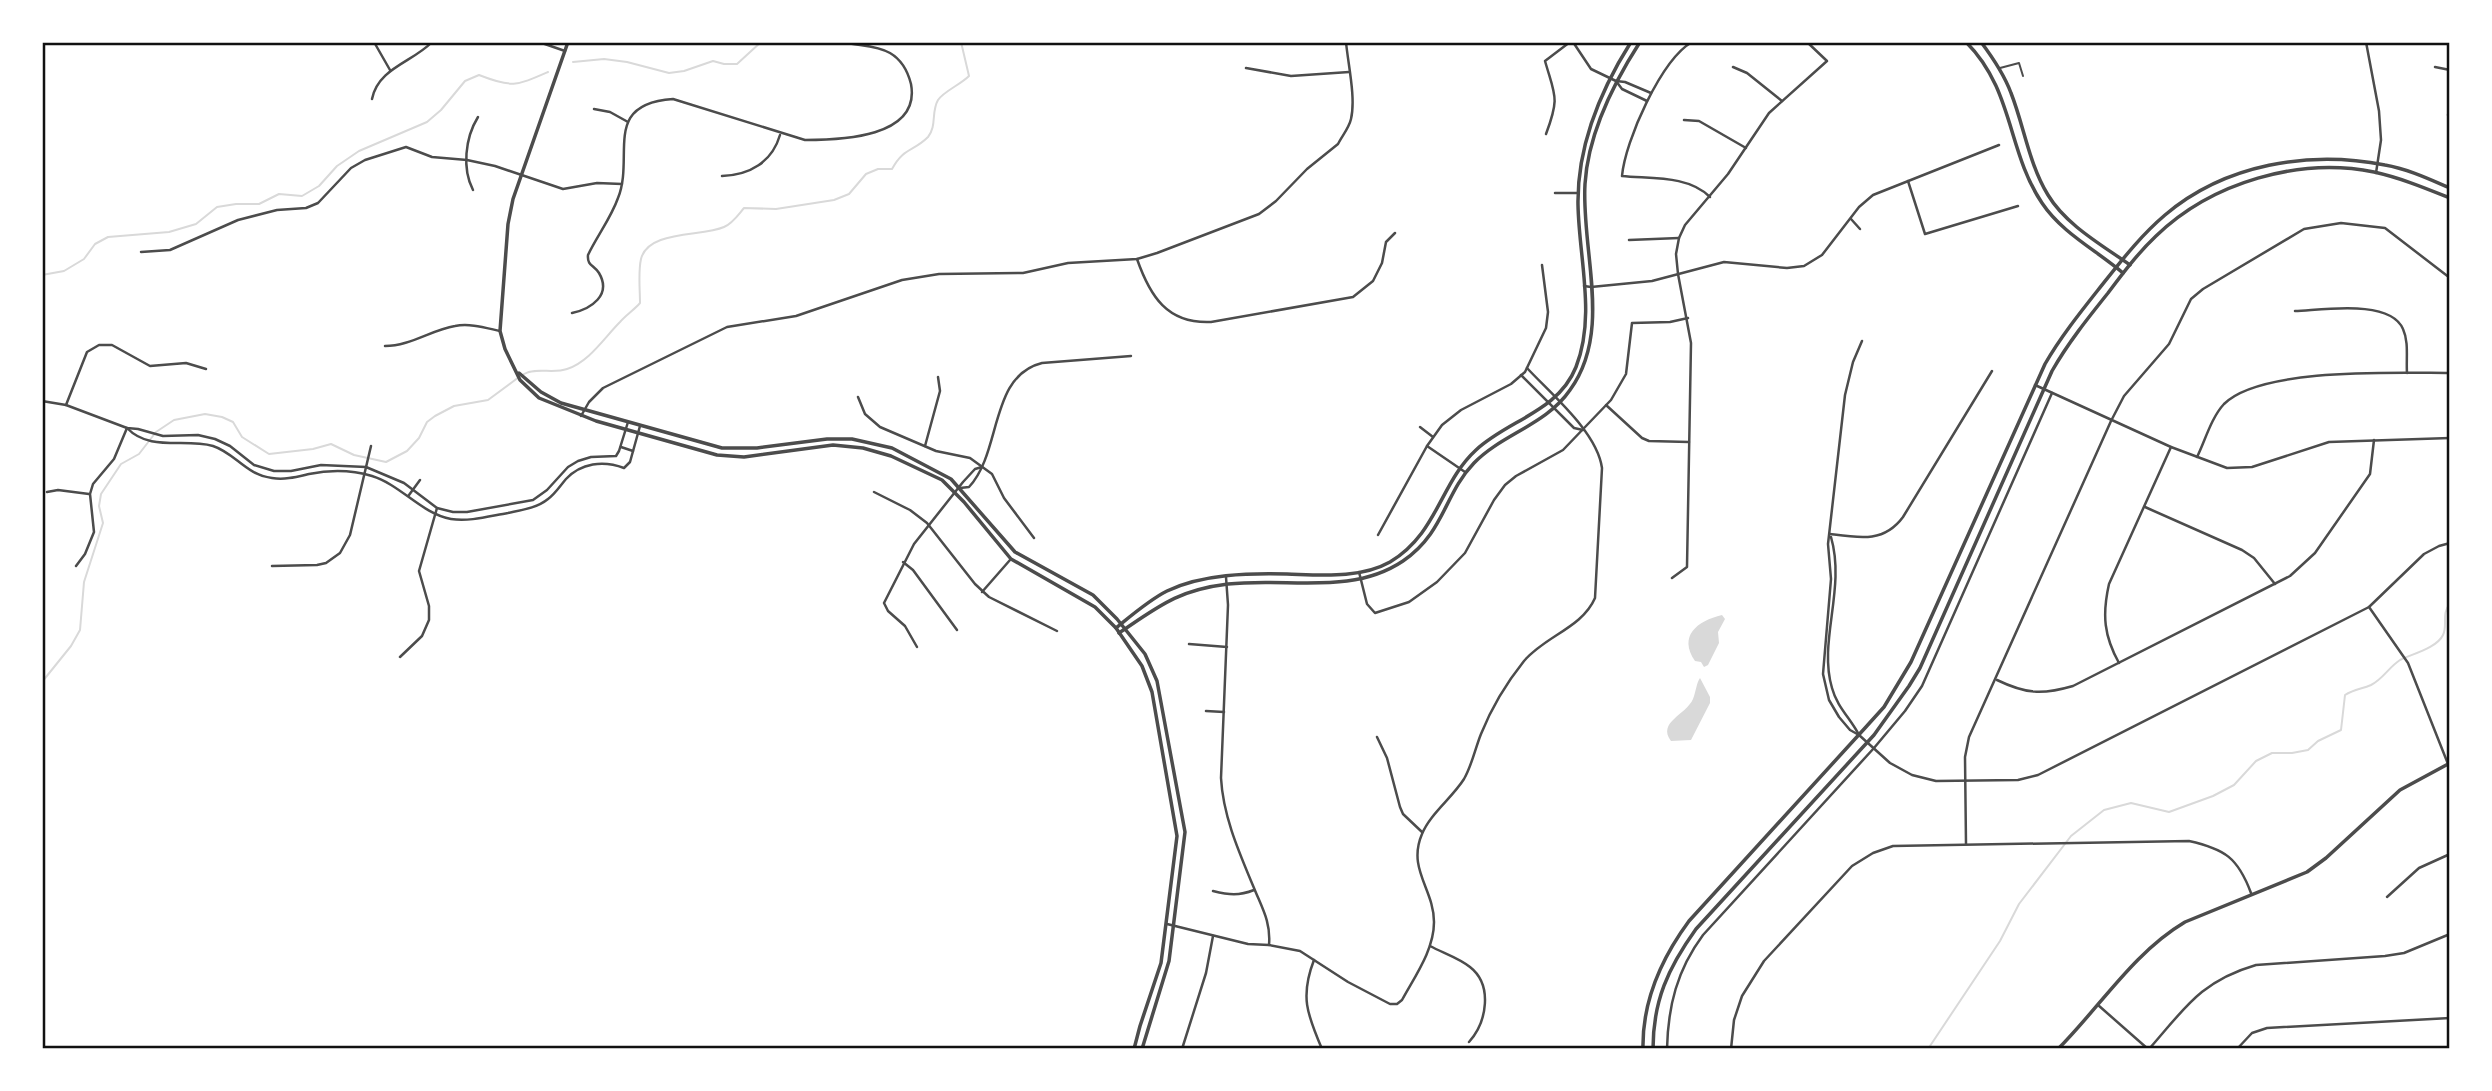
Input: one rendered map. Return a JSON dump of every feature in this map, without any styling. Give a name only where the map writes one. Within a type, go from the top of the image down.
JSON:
[{"type":"street","points":[[374,42],[390,70]]},
{"type":"street","points":[[372,99],[377,84],[390,70],[432,42]]},
{"type":"street","points":[[539,42],[565,51]]},
{"type":"street","points":[[569,42],[510,211],[500,331],[505,349],[520,380],[538,398],[582,416],[726,456],[762,455],[832,446],[863,448],[891,456],[933,475],[956,493],[1011,559],[1095,607],[1116,628],[1142,666],[1152,692],[1176,823],[1175,858],[1159,971],[1134,1049]]},
{"type":"street","points":[[572,313],[590,307],[601,295],[603,282],[600,274],[587,261],[587,255],[618,199],[622,184],[624,138],[628,122],[637,110],[654,101],[673,99],[805,140],[823,140],[881,131],[895,124],[909,105],[912,91],[909,78],[898,59],[879,49],[843,42]]},
{"type":"street","points":[[582,416],[595,394],[603,388],[727,327],[796,316],[902,280],[926,275],[1003,275],[1068,263],[1137,259],[1250,219],[1276,201],[1294,181],[1338,144],[1343,136],[1351,119],[1352,101],[1346,42]]},
{"type":"street","points":[[1546,134],[1556,94],[1545,61],[1571,42],[1591,69],[1611,78],[1622,89],[1647,101]]},
{"type":"street","points":[[1116,628],[1168,590],[1193,583],[1226,577],[1359,572],[1390,562],[1418,539],[1430,524],[1460,469],[1484,443],[1531,416],[1555,397],[1575,370],[1581,353],[1586,319],[1578,193],[1583,146],[1596,110],[1631,42]]},
{"type":"street","points":[[1119,633],[1165,601],[1188,593],[1226,584],[1336,583],[1360,579],[1391,568],[1420,547],[1438,525],[1466,473],[1489,449],[1540,419],[1571,389],[1587,355],[1592,325],[1585,180],[1604,110],[1616,81],[1640,42]]},
{"type":"street","points":[[1692,42],[1675,54],[1651,93],[1626,156],[1622,176],[1678,181],[1698,187],[1710,197]]},
{"type":"street","points":[[1672,578],[1687,567],[1691,343],[1678,274],[1678,238],[1769,113],[1827,61],[1807,42]]},
{"type":"street","points":[[1966,42],[1981,59],[1999,89],[2025,170],[2040,201],[2063,228],[2123,273]]},
{"type":"street","points":[[1980,42],[1999,69],[2010,91],[2036,168],[2049,196],[2059,210],[2078,227],[2130,265]]},
{"type":"street","points":[[2366,42],[2379,111],[2381,140],[2376,173]]},
{"type":"street","points":[[1733,67],[1747,73],[1782,101]]},
{"type":"street","points":[[2435,67],[2450,70]]},
{"type":"street","points":[[1246,68],[1291,76],[1349,72]]},
{"type":"street","points":[[1616,81],[1651,93]]},
{"type":"street","points":[[2449,116],[2450,105]]},
{"type":"street","points":[[594,109],[610,112],[628,122]]},
{"type":"street","points":[[473,190],[466,174],[471,134],[478,117]]},
{"type":"street","points":[[1684,120],[1699,121],[1746,148]]},
{"type":"street","points":[[722,176],[746,172],[765,161],[774,150],[780,133]]},
{"type":"street","points":[[1584,286],[1591,288],[1652,281],[1724,262],[1787,268],[1804,266],[1822,255],[1859,207],[1873,195],[1999,145]]},
{"type":"street","points":[[141,252],[170,250],[238,220],[313,206],[346,172],[365,160],[402,148],[411,147],[432,157],[467,160],[563,189],[597,183],[622,184]]},
{"type":"street","points":[[1643,1049],[1644,1022],[1658,970],[1678,936],[1884,706],[1911,662],[2056,344],[2140,238],[2175,208],[2210,186],[2279,162],[2339,158],[2377,163],[2450,188]]},
{"type":"street","points":[[1653,1049],[1653,1026],[1660,993],[1674,959],[1696,929],[1890,715],[1920,668],[2044,389],[2064,350],[2130,265],[2170,224],[2210,198],[2244,183],[2296,170],[2333,168],[2376,173],[2450,198]]},
{"type":"street","points":[[1908,181],[1925,234],[2018,206]]},
{"type":"street","points":[[1555,193],[1578,193]]},
{"type":"street","points":[[1851,219],[1860,229]]},
{"type":"street","points":[[1966,844],[1964,780],[1969,737],[2111,421],[2124,396],[2169,344],[2191,299],[2203,289],[2304,229],[2341,223],[2385,228],[2450,278]]},
{"type":"street","points":[[1137,259],[1149,290],[1162,306],[1191,320],[1211,322],[1353,297],[1373,281],[1382,263],[1386,242],[1395,233]]},
{"type":"street","points":[[1629,240],[1678,238]]},
{"type":"street","points":[[1378,535],[1427,446],[1442,425],[1461,410],[1511,384],[1527,368],[1546,328],[1548,312],[1542,265]]},
{"type":"street","points":[[2294,311],[2374,309],[2390,314],[2400,323],[2406,338],[2407,373]]},
{"type":"street","points":[[1359,572],[1368,606],[1375,612],[1405,604],[1443,577],[1465,553],[1505,485],[1563,450],[1618,391],[1626,374],[1632,323],[1670,322],[1688,318]]},
{"type":"street","points":[[385,346],[397,346],[452,326],[469,325],[500,331]]},
{"type":"street","points":[[1862,341],[1853,362],[1846,395],[1828,544],[1831,579],[1823,666],[1824,683],[1835,710],[1850,730],[1891,763],[1912,775],[1936,781],[2018,780],[2038,775],[2369,607],[2424,554],[2450,543]]},
{"type":"street","points":[[66,405],[87,352],[99,345],[112,345],[150,366],[186,363],[206,369]]},
{"type":"street","points":[[960,488],[969,486],[982,467],[995,434],[1006,393],[1025,369],[1042,363],[1131,356]]},
{"type":"street","points":[[1167,924],[1248,944],[1300,951],[1367,993],[1390,1004],[1397,1004],[1413,980],[1430,946],[1434,914],[1417,866],[1422,832],[1462,781],[1482,732],[1523,663],[1545,642],[1584,616],[1591,609],[1595,598],[1602,468],[1597,447],[1579,421],[1527,368]]},
{"type":"street","points":[[1830,534],[1869,538],[1886,533],[1899,522],[1992,371]]},
{"type":"street","points":[[518,372],[551,397],[584,410],[704,444],[733,449],[827,439],[862,440],[892,448],[938,471],[960,488],[1015,552],[1093,595],[1121,624],[1145,654],[1162,696],[1183,818],[1184,851],[1169,961],[1142,1049]]},
{"type":"street","points":[[2197,457],[2217,413],[2240,393],[2301,376],[2450,373]]},
{"type":"street","points":[[1521,375],[1574,428],[1583,430]]},
{"type":"street","points":[[925,446],[940,391],[937,377]]},
{"type":"street","points":[[2035,385],[2171,447],[2216,465],[2239,468],[2265,463],[2329,442],[2450,438]]},
{"type":"street","points":[[1667,1049],[1670,1007],[1688,955],[1703,935],[1874,748],[1922,686],[2052,393]]},
{"type":"street","points":[[858,397],[865,414],[880,427],[925,446],[970,458],[992,474],[1004,498],[1034,538]]},
{"type":"street","points":[[42,401],[66,405],[127,428],[144,439],[170,444],[199,442],[219,448],[262,476],[278,479],[330,471],[364,474],[391,484],[435,514],[458,520],[522,511],[536,506],[548,500],[568,477],[579,469],[596,464],[627,467],[641,426]]},
{"type":"street","points":[[1606,405],[1648,441],[1689,442]]},
{"type":"street","points":[[614,464],[628,422]]},
{"type":"street","points":[[1420,427],[1433,437]]},
{"type":"street","points":[[127,428],[170,437],[198,435],[215,439],[230,446],[254,465],[274,471],[291,471],[321,465],[366,467],[393,477],[414,489],[437,508],[459,513],[533,500],[578,461],[591,457],[615,457]]},
{"type":"street","points":[[76,566],[85,554],[94,532],[90,494],[96,477],[114,459],[127,428]]},
{"type":"street","points":[[170,437],[170,444]]},
{"type":"street","points":[[1996,680],[2018,690],[2035,693],[2073,686],[2275,584],[2302,567],[2370,474],[2374,440]]},
{"type":"street","points":[[272,566],[317,565],[326,563],[340,553],[350,535],[371,446]]},
{"type":"street","points":[[1427,446],[1466,473]]},
{"type":"street","points":[[621,447],[633,451]]},
{"type":"street","points":[[2119,663],[2106,635],[2104,604],[2109,584],[2171,447]]},
{"type":"street","points":[[251,471],[254,465]]},
{"type":"street","points":[[917,647],[905,626],[888,611],[884,603],[903,562],[928,524],[969,476],[982,467]]},
{"type":"street","points":[[969,476],[974,481]]},
{"type":"street","points":[[409,495],[420,480]]},
{"type":"street","points":[[47,492],[58,490],[90,494]]},
{"type":"street","points":[[874,492],[910,510],[928,524],[982,592],[1057,631]]},
{"type":"street","points":[[533,500],[536,506]]},
{"type":"street","points":[[2144,507],[2242,550],[2254,558],[2275,584]]},
{"type":"street","points":[[400,657],[422,636],[429,620],[428,600],[419,571],[437,508]]},
{"type":"street","points":[[1830,534],[1837,578],[1830,680],[1837,701],[1859,735]]},
{"type":"street","points":[[982,592],[1011,559]]},
{"type":"street","points":[[903,562],[913,570],[957,630]]},
{"type":"street","points":[[1226,577],[1228,605],[1222,801],[1254,890],[1266,914],[1270,933],[1269,945]]},
{"type":"street","points":[[1829,605],[1834,606]]},
{"type":"street","points":[[2058,1049],[2146,950],[2166,933],[2185,922],[2307,872],[2400,790],[2449,766],[2408,663],[2369,607]]},
{"type":"street","points":[[2197,613],[2201,621]]},
{"type":"street","points":[[1189,644],[1227,647]]},
{"type":"street","points":[[1823,666],[1829,665]]},
{"type":"street","points":[[1206,711],[1224,712]]},
{"type":"street","points":[[1377,737],[1387,758],[1403,814],[1422,832]]},
{"type":"street","points":[[1731,1049],[1734,1020],[1742,996],[1755,973],[1852,866],[1873,853],[1893,846],[2189,841],[2212,846],[2231,857],[2244,873],[2252,895]]},
{"type":"street","points":[[2387,897],[2419,868],[2450,854]]},
{"type":"street","points":[[1213,891],[1242,895],[1254,890]]},
{"type":"street","points":[[2098,1005],[2149,1049],[2200,992],[2237,970],[2256,965],[2404,953],[2450,934]]},
{"type":"street","points":[[1182,1049],[1206,973],[1213,936]]},
{"type":"street","points":[[1430,946],[1466,964],[1481,982],[1485,996],[1481,1027],[1469,1042]]},
{"type":"street","points":[[1314,960],[1305,985],[1312,1026],[1322,1049]]},
{"type":"street","points":[[2237,1049],[2252,1033],[2267,1028],[2450,1018]]},
{"type":"lane","points":[[1999,69],[2019,64],[2023,76]]},
{"type":"shaded area","points":[[1722,615],[1725,619],[1718,632],[1719,643],[1708,665],[1704,667],[1701,662],[1695,661],[1690,652],[1689,637],[1705,621]]},
{"type":"shaded area","points":[[1700,678],[1710,697],[1710,703],[1691,740],[1671,741],[1668,734],[1670,724],[1693,699]]},
{"type":"waterway","points":[[573,62],[604,59],[669,73],[713,61],[737,64],[761,42]]},
{"type":"waterway","points":[[524,374],[567,369],[596,349],[640,303],[641,259],[654,243],[724,227],[744,208],[776,209],[834,200],[849,194],[866,174],[878,169],[892,169],[905,153],[923,142],[931,133],[938,100],[969,76],[961,42]]},
{"type":"waterway","points":[[42,275],[64,271],[84,259],[95,244],[108,237],[169,232],[196,224],[217,207],[259,204],[279,194],[302,196],[319,186],[337,166],[359,151],[427,122],[441,110],[465,81],[479,75],[514,84],[548,72]]},
{"type":"waterway","points":[[42,682],[71,646],[80,630],[84,582],[103,523],[99,506],[101,494],[121,464],[139,454],[156,432],[174,420],[205,414],[222,417],[233,422],[242,437],[269,454],[331,444],[354,455],[386,462],[407,451],[419,438],[427,422],[435,416],[454,406],[488,400],[519,377]]},
{"type":"waterway","points":[[1928,1049],[2000,941],[2019,904],[2071,836],[2104,810],[2131,803],[2169,812],[2213,796],[2234,785],[2256,761],[2272,753],[2308,750],[2318,741],[2341,730],[2345,695],[2371,685],[2400,660],[2440,640],[2450,604]]}]
